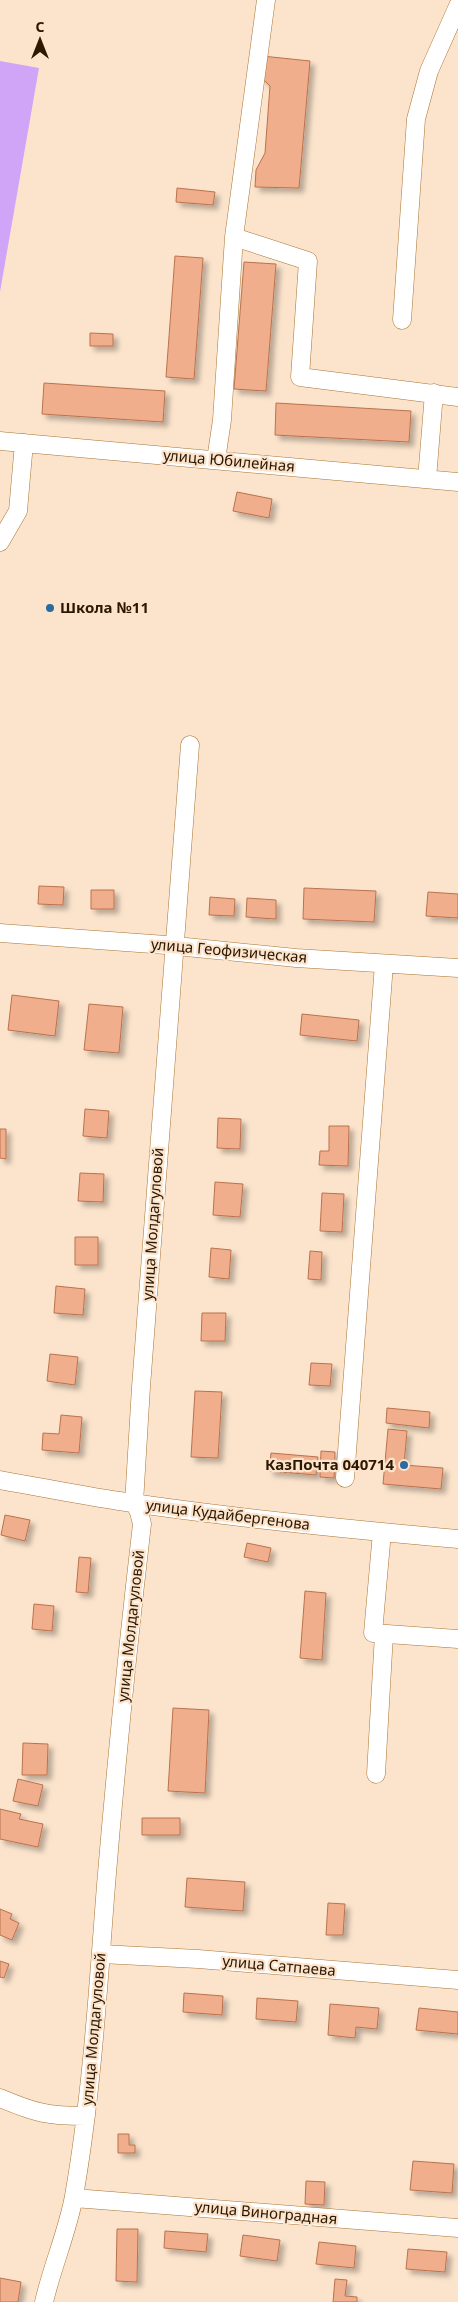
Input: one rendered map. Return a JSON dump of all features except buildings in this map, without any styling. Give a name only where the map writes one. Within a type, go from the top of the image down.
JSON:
[{"type":"street","points":[[216,460],[222,420],[234,238],[266,0]]},
{"type":"street","points":[[402,320],[416,120],[429,71],[458,6]]},
{"type":"street","points":[[234,238],[308,261],[300,376],[458,397]]},
{"type":"street","points":[[426,479],[434,393]]},
{"type":"street","name":"улица Юбилейная","points":[[0,441],[458,482]]},
{"type":"street","points":[[0,542],[18,511],[24,443]]},
{"type":"street","name":"улица Молдагуловой","points":[[44,2302],[50,2275],[74,2198],[86,2116],[131,1618],[142,1524],[134,1503],[173,946],[190,745]]},
{"type":"street","name":"улица Геофизическая","points":[[0,933],[173,946],[296,958],[458,968]]},
{"type":"street","points":[[345,1478],[384,964]]},
{"type":"street","name":"улица Кудайбергенова","points":[[0,1480],[134,1503],[458,1539]]},
{"type":"street","points":[[382,1532],[373,1633],[458,1639]]},
{"type":"street","points":[[376,1774],[384,1634]]},
{"type":"street","name":"улица Сатпаева","points":[[101,1954],[198,1959],[458,1980]]},
{"type":"street","points":[[0,2098],[36,2113],[56,2116],[86,2116]]},
{"type":"street","name":"улица Виноградная","points":[[74,2198],[458,2228]]},
{"type":"shaded area","points":[[0,61],[39,68],[0,292]]},
{"type":"place","name":"Школа №11","points":[[50,608]]},
{"type":"place","name":"КазПочта 040714","points":[[404,1465]]}]
